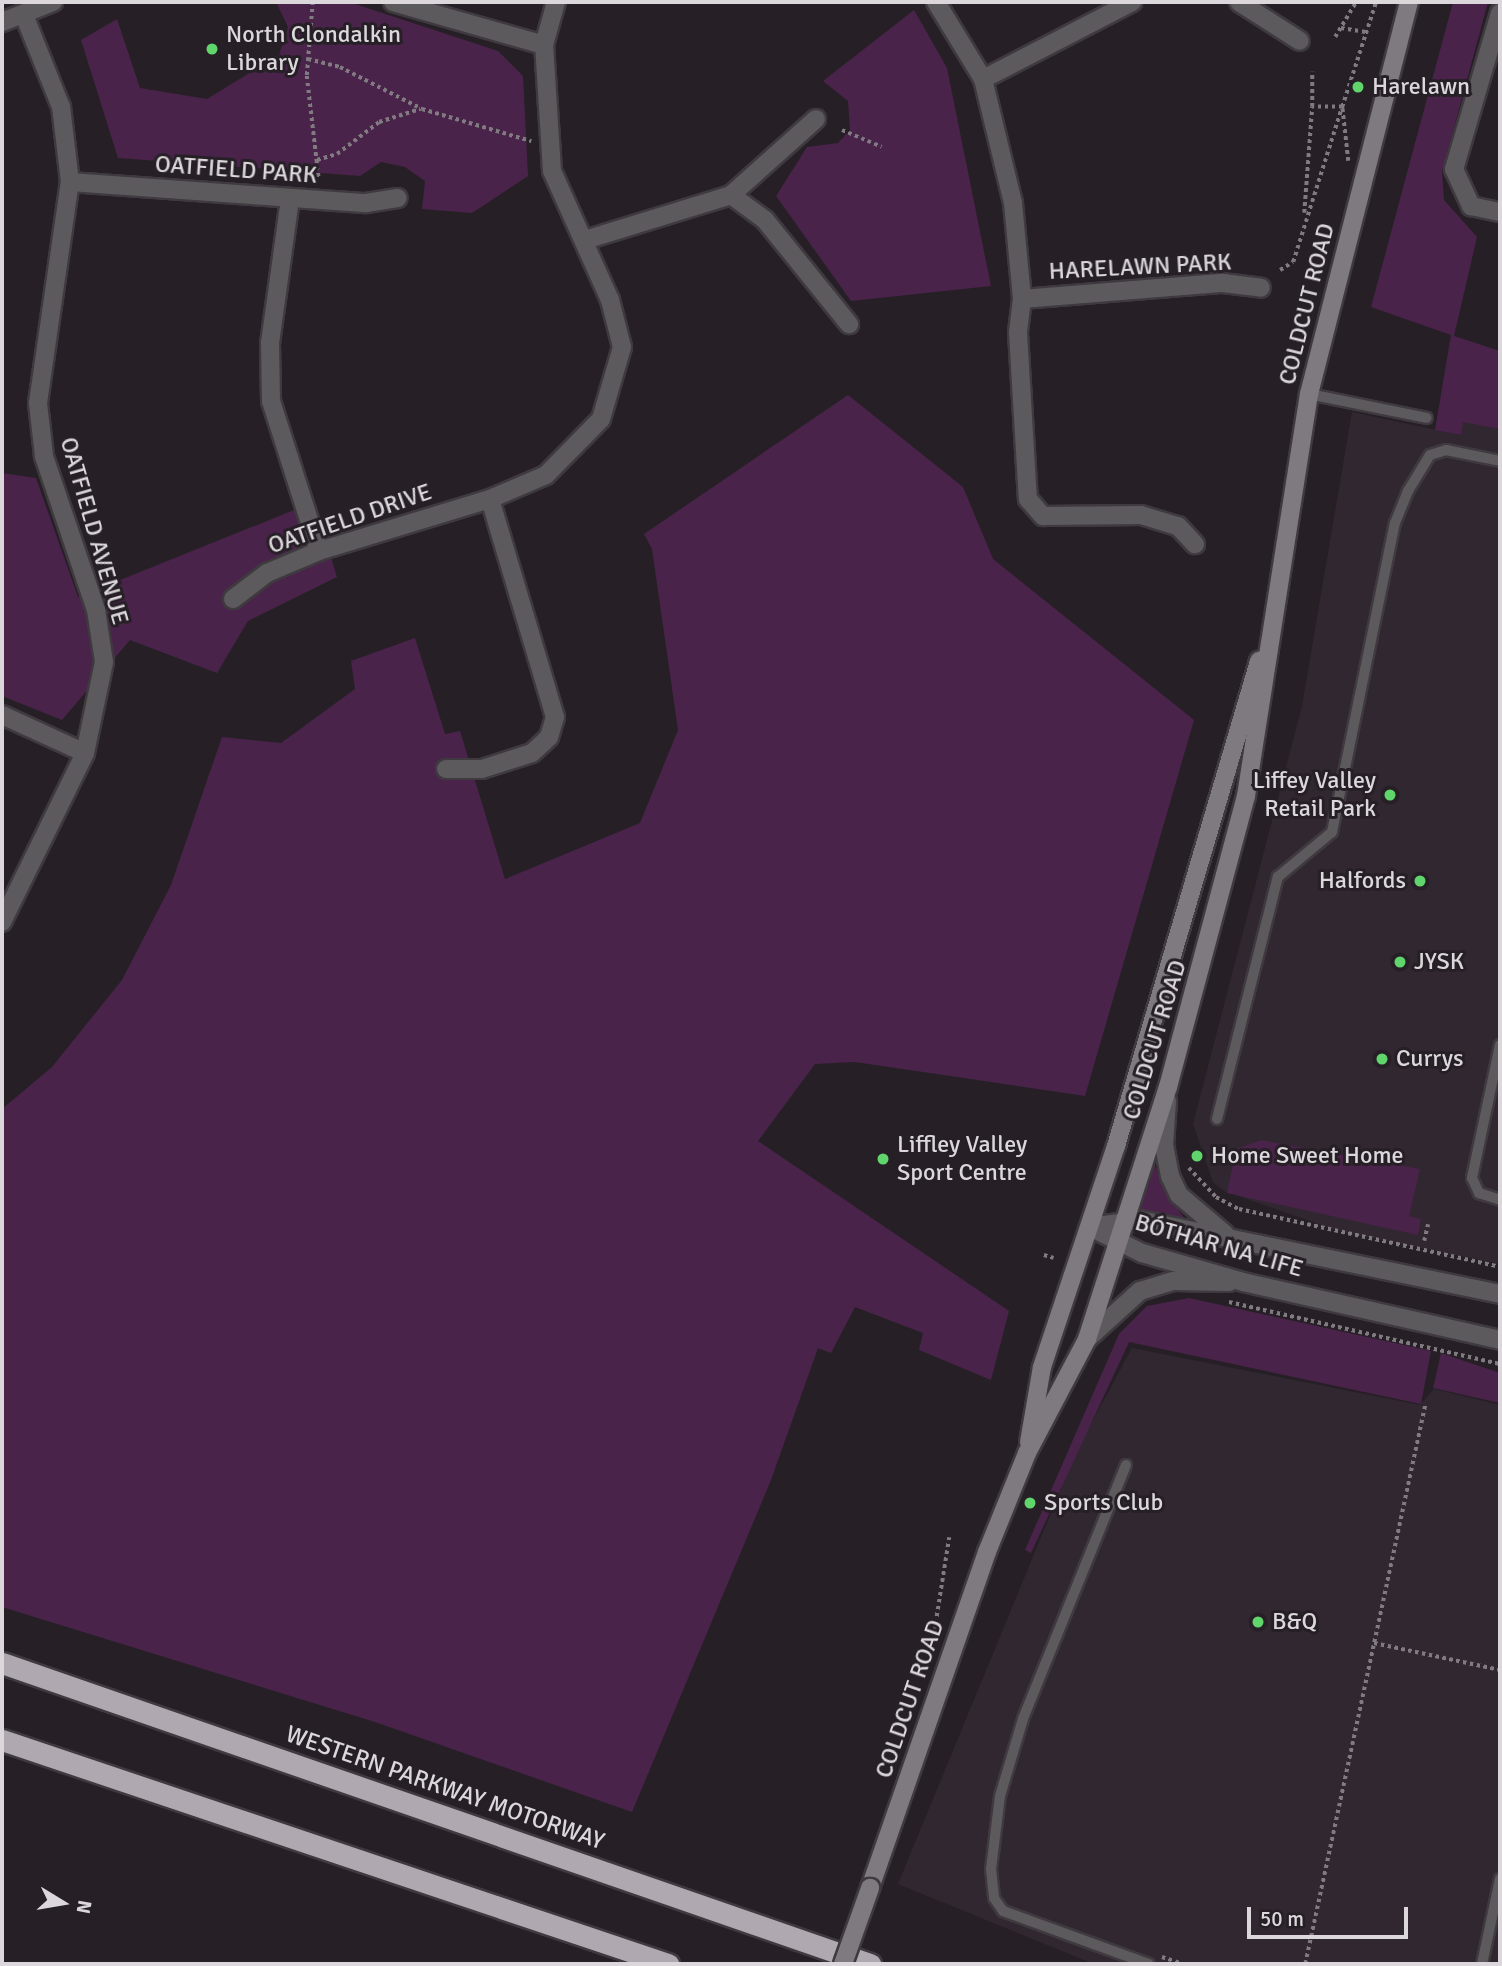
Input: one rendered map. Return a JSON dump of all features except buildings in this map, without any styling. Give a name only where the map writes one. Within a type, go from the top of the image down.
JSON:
[{"type":"highway","name":"WESTERN PARKWAY MOTORWAY","points":[[2,1663],[870,1964]]},
{"type":"highway","points":[[2,1740],[668,1964]]},
{"type":"main road","name":"COLDCUT ROAD","points":[[843,1964],[1027,1453],[1087,1339],[1168,1087],[1246,796],[1309,394],[1409,2]]},
{"type":"main road","name":"COLDCUT ROAD","points":[[1027,1453],[1042,1367],[1090,1227],[1227,753],[1272,622]]},
{"type":"street","points":[[2,22],[53,2]]},
{"type":"street","points":[[393,2],[544,45]]},
{"type":"street","name":"OATFIELD DRIVE","points":[[233,599],[267,573],[319,551],[489,499],[546,475],[601,419],[617,379],[622,347],[585,240],[552,172],[544,45],[556,2]]},
{"type":"street","name":"HARELAWN PARK","points":[[936,2],[983,79],[1013,204],[1022,299],[1018,333],[1028,499],[1043,516],[1141,515],[1178,526],[1195,544]]},
{"type":"street","points":[[983,79],[1132,2]]},
{"type":"street","points":[[1238,2],[1300,41]]},
{"type":"street","points":[[1500,13],[1454,169],[1471,206],[1500,212]]},
{"type":"street","name":"OATFIELD AVENUE","points":[[2,922],[85,753],[104,662],[96,610],[45,464],[38,403],[70,182],[61,107],[24,15]]},
{"type":"street","points":[[585,240],[731,195],[816,119]]},
{"type":"street","name":"OATFIELD PARK","points":[[70,182],[366,204],[398,198]]},
{"type":"street","points":[[731,195],[765,220],[849,324]]},
{"type":"street","points":[[290,199],[270,343],[271,401],[319,551]]},
{"type":"street","name":"HARELAWN PARK","points":[[1022,299],[1223,284],[1261,288]]},
{"type":"street","points":[[446,769],[482,769],[532,753],[549,737],[555,717],[489,499]]},
{"type":"street","points":[[2,715],[85,753]]},
{"type":"street","points":[[1168,1087],[1164,1145],[1170,1176],[1179,1195],[1227,1237]]},
{"type":"street","name":"BÓTHAR NA LIFE","points":[[1090,1227],[1126,1219],[1227,1237],[1500,1294]]},
{"type":"street","name":"BÓTHAR NA LIFE","points":[[1090,1227],[1119,1244],[1243,1282],[1500,1339]]},
{"type":"street","points":[[1087,1339],[1140,1291],[1173,1281],[1243,1282]]},
{"type":"lane","points":[[1309,394],[1427,418]]},
{"type":"lane","points":[[1217,1119],[1278,877],[1332,832],[1395,523],[1408,491],[1430,454],[1446,450],[1500,461]]},
{"type":"lane","points":[[1500,1045],[1472,1178],[1479,1193],[1500,1200]]},
{"type":"lane","points":[[1126,1465],[1023,1719],[1000,1796],[990,1869],[994,1898],[1003,1911],[1149,1964]]},
{"type":"lane","points":[[1482,1964],[1500,1879]]},
{"type":"path","points":[[313,2],[308,59],[319,180]]},
{"type":"path","points":[[1335,37],[1356,2]]},
{"type":"path","points":[[1280,271],[1293,262],[1303,220],[1377,2]]},
{"type":"path","points":[[1341,28],[1366,32]]},
{"type":"path","points":[[308,59],[340,67],[422,108],[531,141]]},
{"type":"path","points":[[1303,220],[1312,107],[1312,72]]},
{"type":"path","points":[[1312,107],[1342,107]]},
{"type":"path","points":[[1342,107],[1343,149]]},
{"type":"path","points":[[317,160],[337,154],[379,122],[422,108]]},
{"type":"path","points":[[842,130],[882,147]]},
{"type":"path","points":[[1189,1168],[1216,1198],[1239,1209],[1500,1267]]},
{"type":"path","points":[[1424,1241],[1428,1224]]},
{"type":"path","points":[[1044,1255],[1054,1258]]},
{"type":"path","points":[[1222,1301],[1500,1364]]},
{"type":"path","points":[[1305,1964],[1425,1405]]},
{"type":"path","points":[[926,1665],[950,1537]]},
{"type":"path","points":[[1374,1643],[1500,1670]]},
{"type":"shaded area","points":[[276,2],[349,2],[498,51],[523,76],[528,176],[472,213],[422,209],[425,181],[405,167],[381,162],[360,176],[118,158],[81,40],[117,19],[140,88],[207,99],[279,55],[288,27]]},
{"type":"shaded area","points":[[1453,2],[1488,2],[1442,172],[1444,200],[1477,237],[1454,336],[1500,351],[1500,429],[1463,422],[1461,435],[1435,430],[1451,335],[1371,307]]},
{"type":"shaded area","points":[[914,10],[947,68],[991,286],[851,301],[776,196],[807,147],[838,143],[850,130],[848,101],[823,81]]},
{"type":"shaded area","points":[[848,395],[963,487],[993,559],[1194,720],[1085,1096],[855,1062],[815,1064],[758,1141],[1009,1311],[991,1380],[919,1350],[923,1333],[855,1307],[831,1353],[818,1348],[771,1480],[632,1812],[375,1722],[2,1607],[2,1109],[52,1067],[122,980],[171,885],[222,737],[281,743],[355,689],[351,661],[415,638],[445,734],[460,731],[505,879],[640,823],[678,730],[652,549],[644,534]]},
{"type":"shaded area","name":"Liffey Valley Retail Park","points":[[1352,412],[1460,435],[1463,421],[1500,429],[1500,1264],[1342,1232],[1224,1191],[1213,1182],[1193,1124],[1302,706]]},
{"type":"shaded area","points":[[2,473],[36,478],[78,597],[314,502],[337,577],[248,621],[217,673],[130,640],[62,720],[2,696]]},
{"type":"shaded area","points":[[1261,1140],[1420,1169],[1409,1216],[1421,1219],[1418,1235],[1227,1193],[1236,1149]]},
{"type":"shaded area","points":[[1153,1160],[1165,1191],[1187,1222],[1137,1208]]},
{"type":"shaded area","points":[[1189,1298],[1431,1351],[1421,1404],[1129,1342],[1031,1553],[1025,1550],[1119,1334],[1147,1306]]},
{"type":"shaded area","points":[[1132,1348],[1420,1405],[1434,1389],[1500,1405],[1500,1964],[1094,1964],[898,1884],[1077,1450]]},
{"type":"shaded area","points":[[1441,1353],[1500,1373],[1500,1403],[1433,1388]]},
{"type":"place","name":"North Clondalkin Library","points":[[212,49]]},
{"type":"place","name":"Harelawn","points":[[1358,87]]},
{"type":"place","name":"Liffey Valley Retail Park","points":[[1390,795]]},
{"type":"place","name":"Halfords","points":[[1420,881]]},
{"type":"place","name":"JYSK","points":[[1400,962]]},
{"type":"place","name":"Currys","points":[[1382,1059]]},
{"type":"place","name":"Home Sweet Home","points":[[1197,1156]]},
{"type":"place","name":"Liffley Valley Sport Centre","points":[[883,1159]]},
{"type":"place","name":"Sports Club","points":[[1030,1503]]},
{"type":"place","name":"B&Q","points":[[1258,1622]]}]
